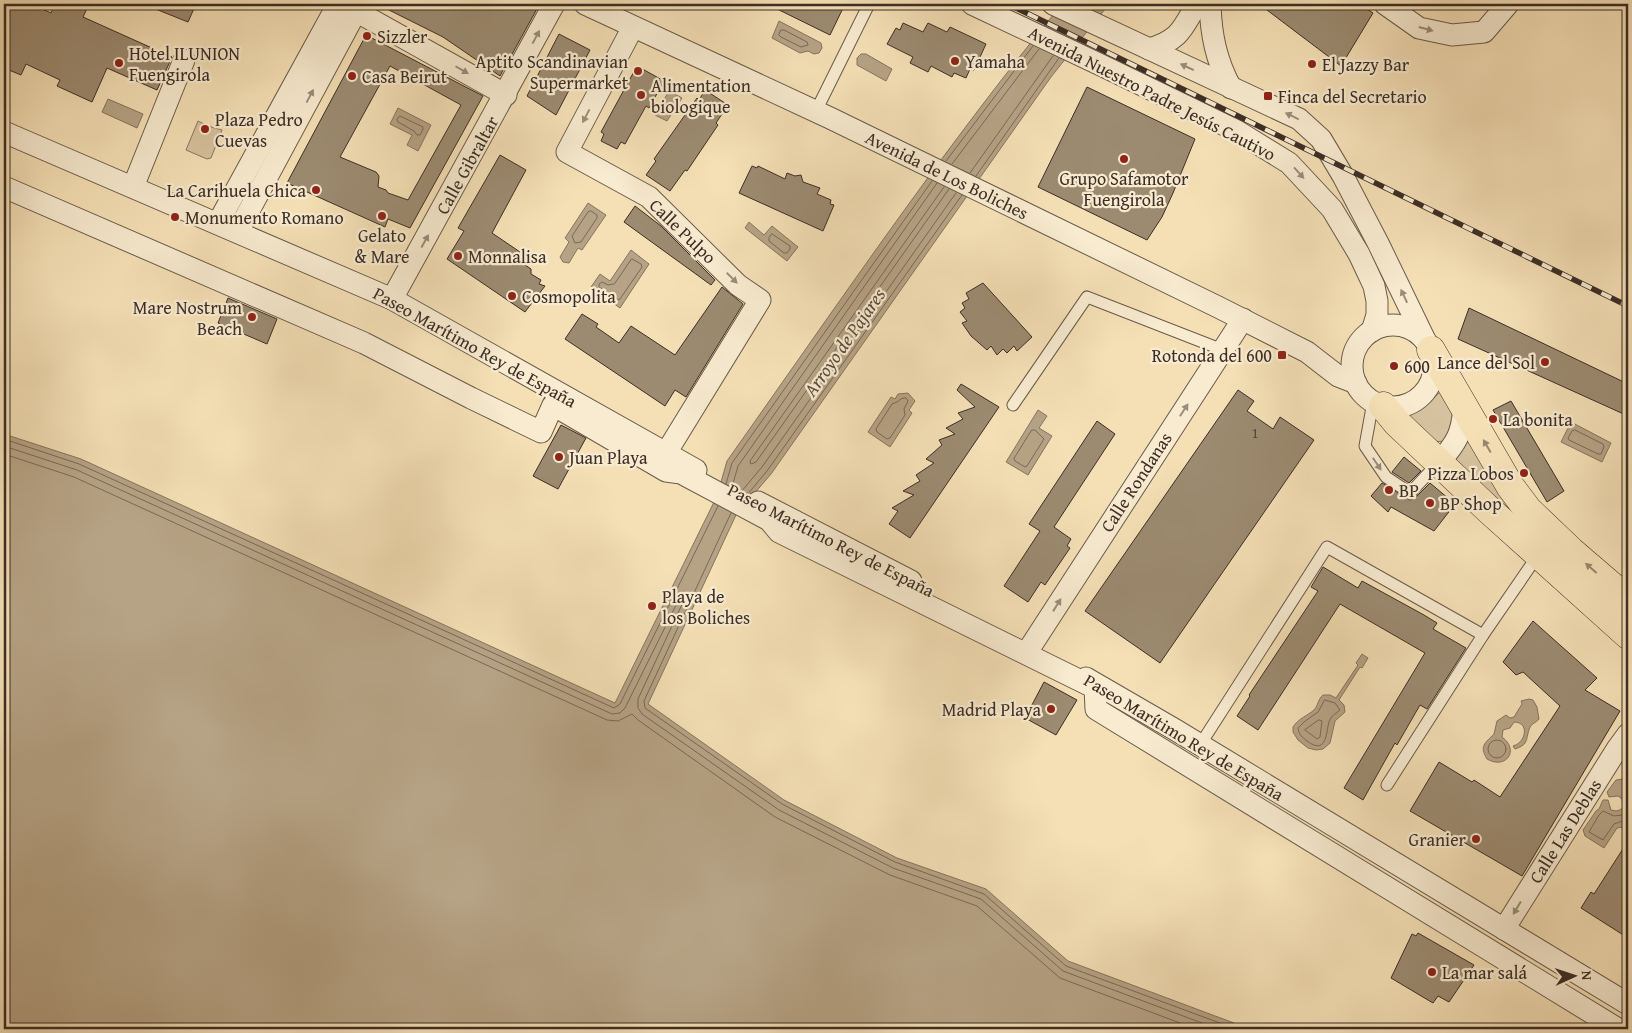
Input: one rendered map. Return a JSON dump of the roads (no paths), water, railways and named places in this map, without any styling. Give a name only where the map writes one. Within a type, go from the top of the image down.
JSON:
[{"type":"main road","points":[[1428,345],[1510,486],[1528,510],[1571,551],[1628,600]]},
{"type":"main road","points":[[1378,404],[1538,555],[1628,635]]},
{"type":"street","name":"Calle Gibraltar","points":[[392,299],[506,95],[554,4]]},
{"type":"street","name":"Avenida de Los Boliches","points":[[585,4],[816,111],[1243,320],[1307,352],[1338,376],[1356,383]]},
{"type":"street","name":"Avenida Nuestro Padre Jesús Cautivo","points":[[972,4],[1237,132],[1289,163],[1332,209],[1359,254],[1374,286],[1377,301],[1372,331]]},
{"type":"street","name":"Avenida Nuestro Padre Jesús Cautivo","points":[[1053,4],[1299,120],[1321,139],[1344,176],[1428,345]]},
{"type":"street","points":[[1149,49],[1172,40],[1180,33],[1197,4]]},
{"type":"street","points":[[1210,4],[1216,51],[1221,69],[1232,88]]},
{"type":"street","points":[[1385,4],[1419,28],[1452,35],[1484,32],[1508,4]]},
{"type":"street","points":[[350,5],[506,95]]},
{"type":"street","points":[[218,223],[350,5]]},
{"type":"street","points":[[238,231],[350,5]]},
{"type":"street","name":"Calle Pulpo","points":[[633,27],[567,152],[649,197],[738,285],[760,300],[666,453]]},
{"type":"street","points":[[133,187],[184,60]]},
{"type":"street","name":"Paseo Marítimo Rey de España","points":[[4,132],[238,231],[392,299],[666,453],[683,469],[771,515],[818,532],[1031,646],[1200,745],[1628,1004]]},
{"type":"street","points":[[4,187],[364,343],[470,398],[541,432],[553,405],[666,471],[683,469]]},
{"type":"street","name":"Calle Rondanas","points":[[1031,646],[1243,320]]},
{"type":"street","points":[[1394,325],[1411,330],[1428,345],[1434,360],[1433,374],[1429,387],[1421,397],[1409,404],[1396,407],[1378,404],[1363,394],[1356,383],[1352,362],[1355,352],[1362,340],[1372,331],[1394,325]]},
{"type":"street","name":"Avenida de Los Boliches","points":[[1307,352],[1355,352]]},
{"type":"street","points":[[1439,462],[1459,438],[1463,425],[1464,407]]},
{"type":"street","points":[[771,515],[779,532],[1095,688],[1096,709],[1618,1029]]},
{"type":"street","name":"Calle Las Deblas","points":[[1504,929],[1628,734]]},
{"type":"lane","points":[[816,111],[869,4]]},
{"type":"lane","points":[[1013,405],[1087,297],[1223,350]]},
{"type":"lane","points":[[1378,404],[1365,446],[1386,477],[1410,492],[1439,462]]},
{"type":"lane","points":[[1200,745],[1327,547],[1483,635]]},
{"type":"lane","points":[[1387,785],[1483,635],[1538,555]]},
{"type":"water","name":"Arroyo de Pajares","points":[[1062,4],[1109,4],[1051,77],[771,474],[736,515],[648,704],[784,800],[897,858],[986,889],[1068,961],[1250,1029],[4,1029],[4,434],[81,459],[615,703],[717,496],[727,461],[932,172],[974,115]]},
{"type":"water","points":[[779,21],[821,43],[822,48],[819,53],[814,54],[808,51],[800,53],[772,38]]},
{"type":"water","points":[[861,54],[866,54],[892,69],[886,81],[857,65],[857,58]]},
{"type":"water","points":[[669,91],[682,98],[667,121],[655,115]]},
{"type":"water","points":[[108,99],[143,114],[137,128],[102,112]]},
{"type":"water","points":[[398,108],[431,125],[418,151],[407,145],[412,135],[390,124]]},
{"type":"water","points":[[588,203],[606,215],[582,250],[578,248],[569,263],[563,262],[560,257],[569,242],[565,238]]},
{"type":"water","points":[[749,222],[764,235],[772,226],[798,247],[787,261],[745,228]]},
{"type":"water","points":[[631,250],[649,264],[620,308],[591,287],[600,274],[610,281]]},
{"type":"water","points":[[908,393],[915,401],[909,410],[912,413],[890,447],[868,432],[891,397],[895,399],[898,394]]},
{"type":"water","points":[[1038,410],[1047,416],[1039,428],[1052,436],[1028,475],[1006,462]]},
{"type":"water","points":[[1571,422],[1611,443],[1602,462],[1561,442]]},
{"type":"water","points":[[1362,654],[1368,658],[1339,700],[1344,705],[1345,712],[1335,721],[1330,743],[1323,749],[1308,748],[1298,740],[1293,732],[1293,727],[1300,719],[1314,710],[1323,695],[1330,695],[1336,698],[1358,665],[1356,663]]},
{"type":"water","points":[[1533,700],[1537,707],[1539,719],[1530,727],[1525,743],[1515,749],[1513,746],[1521,741],[1524,733],[1522,725],[1514,722],[1510,728],[1503,730],[1502,737],[1510,747],[1508,757],[1500,762],[1487,759],[1483,748],[1494,734],[1497,721],[1506,715],[1510,718],[1514,717],[1522,704],[1521,701]]},
{"type":"water","points":[[1628,772],[1628,822],[1623,827],[1617,828],[1604,848],[1585,836],[1583,830],[1599,809],[1603,800],[1608,800],[1611,810],[1620,810],[1623,807],[1622,799],[1618,796],[1609,797],[1607,792],[1616,780],[1623,779]]},
{"type":"railway","points":[[1008,4],[1628,306]]},
{"type":"place","name":"Sizzler","points":[[367,36]]},
{"type":"place","name":"Yamaha","points":[[955,61]]},
{"type":"place","name":"Hotel ILUNION Fuengirola","points":[[119,63]]},
{"type":"place","name":"El Jazzy Bar","points":[[1312,64]]},
{"type":"place","name":"Aptito Scandinavian Supermarket","points":[[638,71]]},
{"type":"place","name":"Casa Beirut","points":[[352,76]]},
{"type":"place","name":"Alimentation biologique","points":[[641,95]]},
{"type":"place","name":"Finca del Secretario","points":[[1268,96]]},
{"type":"place","name":"Plaza Pedro Cuevas","points":[[205,129]]},
{"type":"place","name":"Grupo Safamotor Fuengirola","points":[[1124,159]]},
{"type":"place","name":"La Carihuela Chica","points":[[316,190]]},
{"type":"place","name":"Gelato & Mare","points":[[382,216]]},
{"type":"place","name":"Monumento Romano","points":[[175,217]]},
{"type":"place","name":"Monnalisa","points":[[458,256]]},
{"type":"place","name":"Cosmopolita","points":[[512,296]]},
{"type":"place","name":"Mare Nostrum Beach","points":[[252,317]]},
{"type":"place","name":"Rotonda del 600","points":[[1282,355]]},
{"type":"place","name":"Lance del Sol","points":[[1545,362]]},
{"type":"place","name":"600","points":[[1394,366]]},
{"type":"place","name":"La bonita","points":[[1493,419]]},
{"type":"place","name":"Juan Playa","points":[[559,457]]},
{"type":"place","name":"Pizza Lobos","points":[[1524,473]]},
{"type":"place","name":"BP","points":[[1389,490]]},
{"type":"place","name":"BP Shop","points":[[1430,503]]},
{"type":"place","name":"Playa de los Boliches","points":[[652,606]]},
{"type":"place","name":"Madrid Playa","points":[[1051,709]]},
{"type":"place","name":"Granier","points":[[1476,839]]},
{"type":"place","name":"La mar salá","points":[[1432,972]]}]
